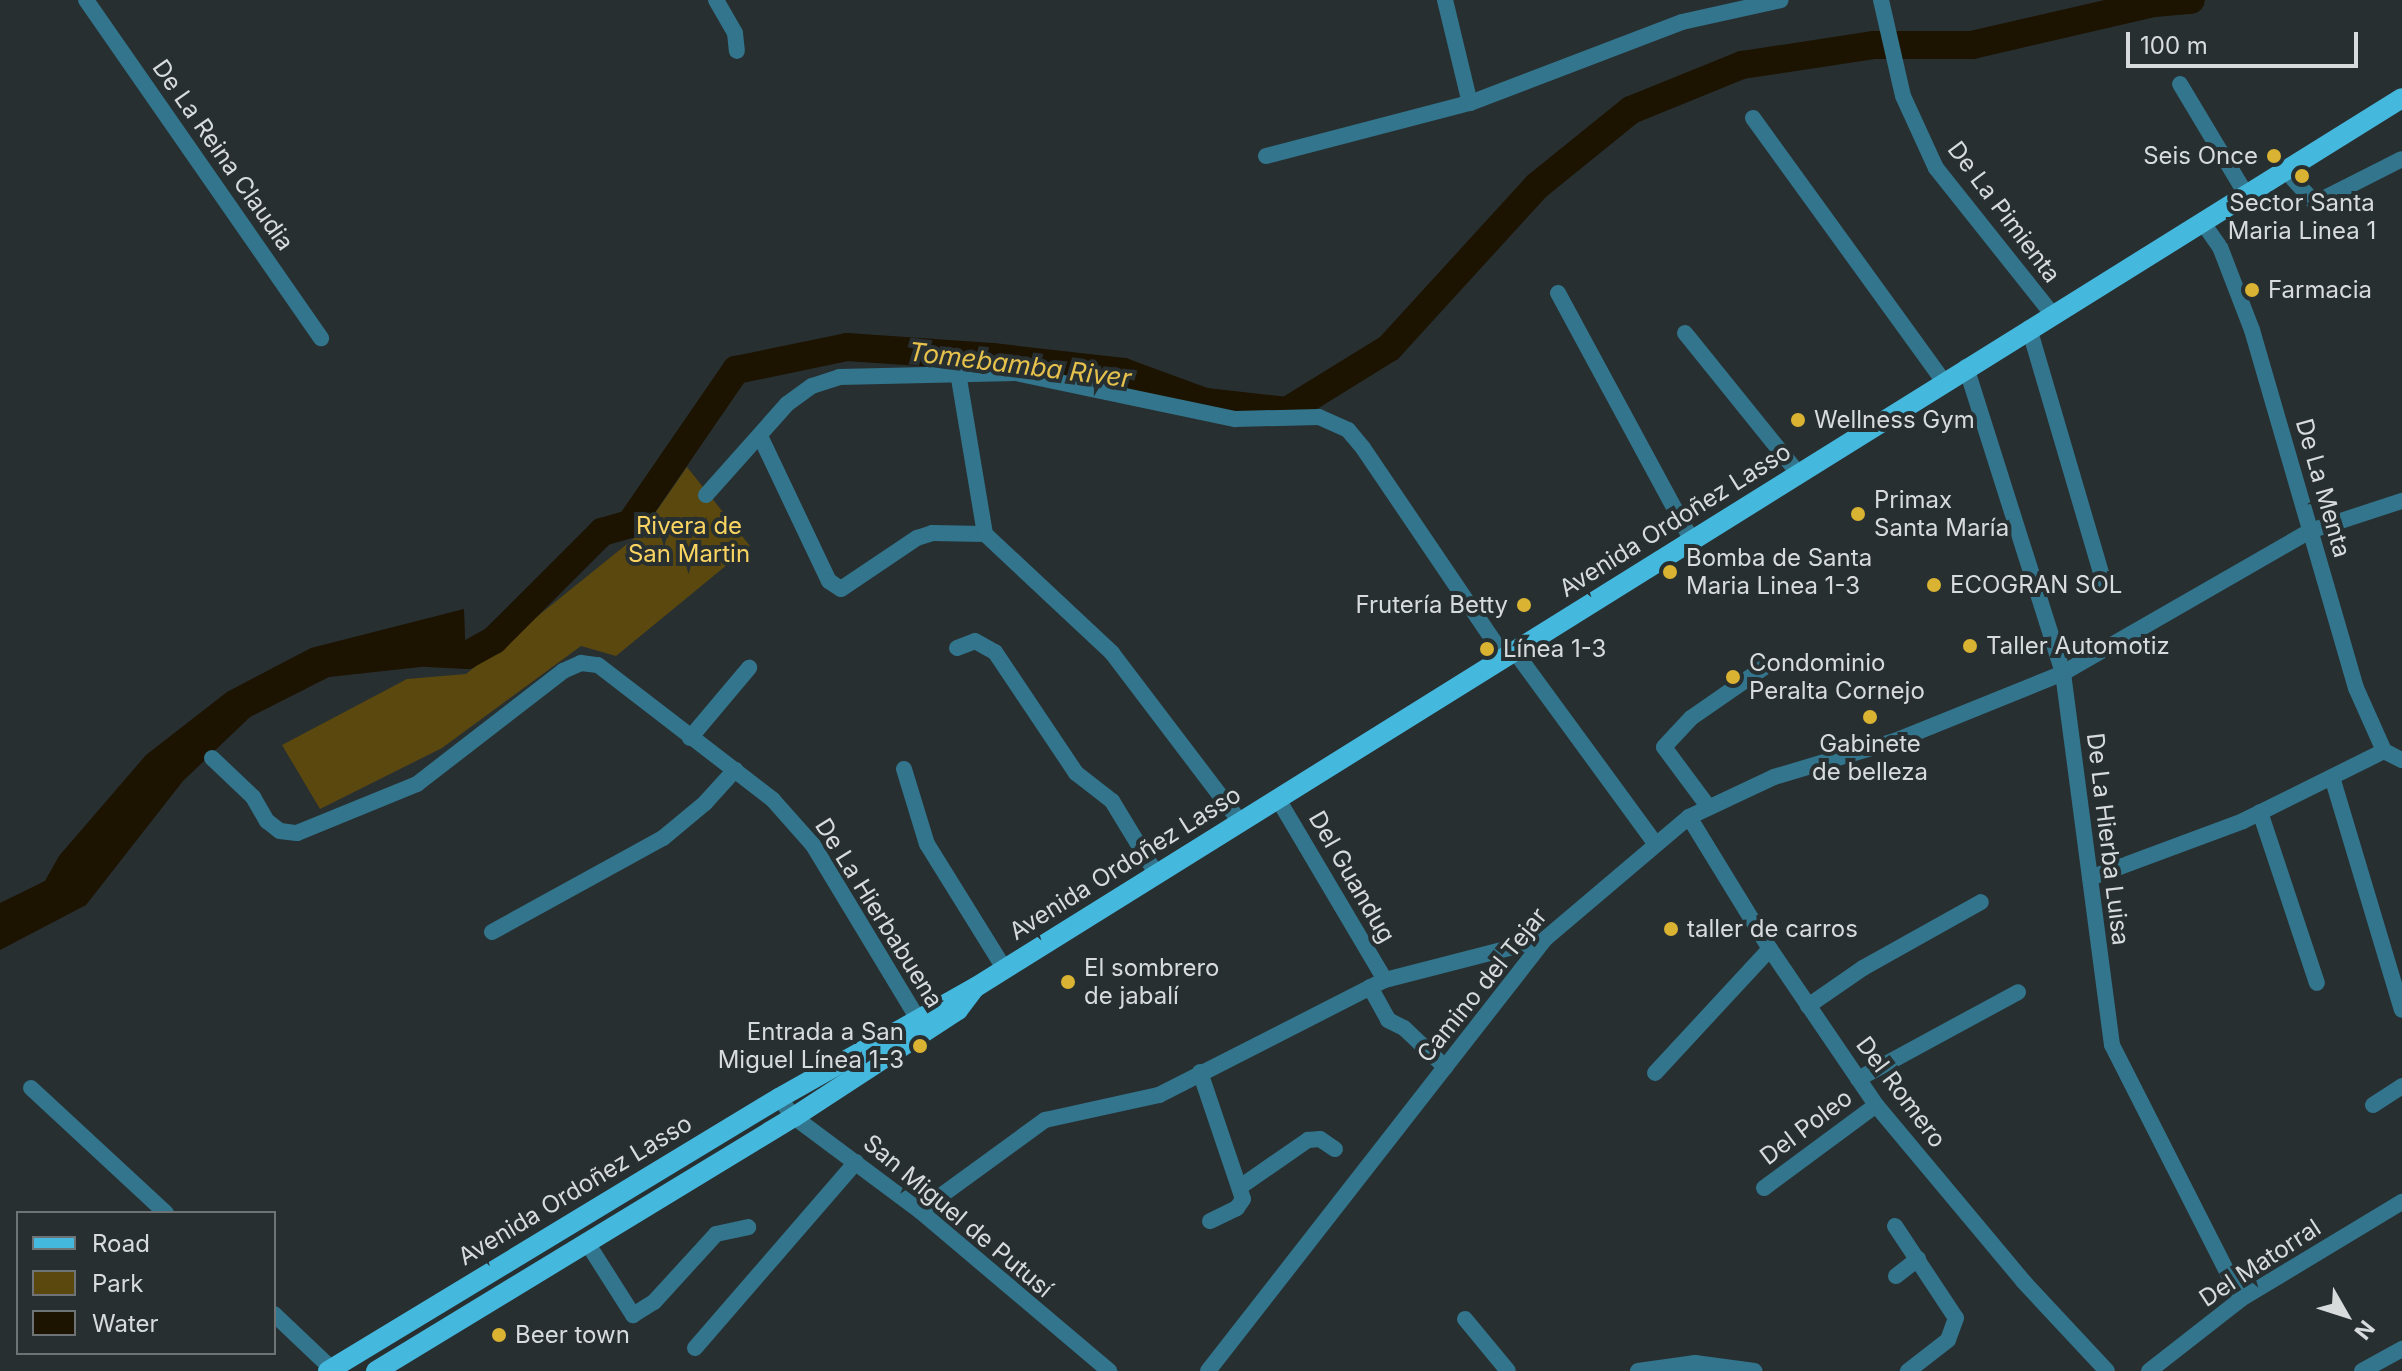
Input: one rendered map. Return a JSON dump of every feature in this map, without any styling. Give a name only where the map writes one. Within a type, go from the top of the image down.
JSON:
[{"type":"main road","name":"Avenida Ordoñez Lasso","points":[[376,1371],[794,1117],[1004,968],[2402,98]]},
{"type":"main road","name":"Avenida Ordoñez Lasso","points":[[330,1370],[779,1098],[921,1024]]},
{"type":"street","name":"De La Reina Claudia","points":[[86,0],[321,338]]},
{"type":"street","points":[[716,0],[735,33],[737,51]]},
{"type":"street","points":[[1445,0],[1470,103]]},
{"type":"street","points":[[1266,156],[1470,103],[1624,41],[1781,0]]},
{"type":"street","name":"De La Pimienta","points":[[1882,3],[1891,50],[1912,124],[1936,168],[2052,314]]},
{"type":"street","points":[[2180,84],[2247,196]]},
{"type":"street","points":[[1753,118],[1944,382]]},
{"type":"street","points":[[2286,171],[2315,203],[2402,159]]},
{"type":"street","name":"De La Menta","points":[[2203,223],[2220,247],[2252,330],[2356,688],[2384,751]]},
{"type":"street","points":[[1558,293],[1692,541]]},
{"type":"street","points":[[2029,328],[2104,583]]},
{"type":"street","points":[[1685,333],[1798,473]]},
{"type":"street","name":"De La Hierba Luisa","points":[[1966,367],[2063,673],[2112,1045],[2241,1299]]},
{"type":"street","points":[[958,372],[985,534],[1112,653],[1241,823]]},
{"type":"street","points":[[706,495],[794,398],[830,379],[958,372],[1016,373],[1235,419],[1334,420],[1363,448],[1508,652],[1655,843]]},
{"type":"street","points":[[760,436],[834,587],[857,580],[917,538],[932,533],[985,534]]},
{"type":"street","name":"Camino del Tejar","points":[[1208,1371],[1545,939],[1689,817],[1707,805],[1774,777],[1895,741],[2063,673],[2310,531],[2402,501]]},
{"type":"street","points":[[957,648],[975,641],[995,652],[1076,773],[1112,801],[1157,875]]},
{"type":"street","name":"De La Hierbabuena","points":[[212,758],[253,797],[267,821],[280,831],[297,833],[417,784],[563,671],[581,663],[598,665],[773,800],[813,845],[921,1024]]},
{"type":"street","points":[[1707,805],[1664,747],[1691,718],[1769,664]]},
{"type":"street","points":[[690,738],[749,668]]},
{"type":"street","points":[[2090,878],[2260,812],[2384,751],[2402,760]]},
{"type":"street","points":[[904,769],[927,844],[1004,968]]},
{"type":"street","points":[[492,932],[663,838],[705,803],[735,770]]},
{"type":"street","points":[[2332,777],[2402,1010]]},
{"type":"street","name":"Del Guandug","points":[[1278,799],[1377,983],[1388,1020],[1404,1028],[1445,1067]]},
{"type":"street","points":[[2260,812],[2317,983]]},
{"type":"street","name":"Del Romero","points":[[1689,817],[1770,949],[1876,1105],[2023,1281],[2107,1371]]},
{"type":"street","points":[[1808,1006],[1863,968],[1981,902]]},
{"type":"street","points":[[920,1211],[1045,1120],[1159,1095],[1377,983],[1545,939]]},
{"type":"street","points":[[1655,1073],[1770,949]]},
{"type":"street","points":[[1858,1079],[2018,992]]},
{"type":"street","points":[[1200,1072],[1240,1187],[1241,1204],[1210,1221]]},
{"type":"street","points":[[2373,1105],[2402,1086]]},
{"type":"street","points":[[31,1088],[164,1211]]},
{"type":"street","name":"San Miguel de Putusí","points":[[779,1098],[794,1117],[920,1211],[1109,1371]]},
{"type":"street","name":"Del Poleo","points":[[1764,1188],[1876,1105]]},
{"type":"street","points":[[1240,1187],[1308,1140],[1335,1149]]},
{"type":"street","points":[[695,1348],[856,1162]]},
{"type":"street","name":"Del Matorral","points":[[2149,1371],[2241,1299],[2402,1202]]},
{"type":"street","points":[[1895,1226],[1953,1311],[1957,1326],[1948,1340],[1908,1371]]},
{"type":"street","points":[[586,1241],[633,1315],[654,1302],[716,1234],[748,1227]]},
{"type":"street","points":[[1896,1276],[1918,1259]]},
{"type":"street","points":[[276,1316],[330,1370]]},
{"type":"street","points":[[1465,1319],[1508,1371]]},
{"type":"street","points":[[2362,1371],[2402,1349]]},
{"type":"street","points":[[1638,1371],[1695,1363],[1754,1371]]},
{"type":"green space","name":"Rivera de San Martin","points":[[687,467],[750,546],[616,656],[581,646],[442,748],[320,809],[282,745],[407,679],[466,674],[642,532]]},
{"type":"water","points":[[464,609],[466,662],[329,677],[250,717],[183,781],[86,905],[0,950],[0,903],[45,881],[59,856],[146,755],[227,692],[311,648]]},
{"type":"waterway","name":"Tomebamba River","points":[[428,653],[467,655],[494,640],[602,532],[630,524],[736,370],[847,347],[992,357],[1123,372],[1205,402],[1287,411],[1389,348],[1537,186],[1631,110],[1742,65],[1874,45],[1972,45],[2154,3],[2191,0]]},
{"type":"place","name":"Seis Once","points":[[2274,156]]},
{"type":"place","name":"Sector Santa Maria Linea 1","points":[[2302,176]]},
{"type":"place","name":"Farmacia","points":[[2252,290]]},
{"type":"place","name":"Wellness Gym","points":[[1798,420]]},
{"type":"place","name":"Primax Santa María","points":[[1858,514]]},
{"type":"place","name":"Bomba de Santa Maria Linea 1-3","points":[[1670,572]]},
{"type":"place","name":"ECOGRAN SOL","points":[[1934,585]]},
{"type":"place","name":"Frutería Betty","points":[[1524,605]]},
{"type":"place","name":"Taller Automotiz","points":[[1970,646]]},
{"type":"place","name":"Línea 1-3","points":[[1487,649]]},
{"type":"place","name":"Condominio Peralta Cornejo","points":[[1733,677]]},
{"type":"place","name":"Gabinete de belleza","points":[[1870,717]]},
{"type":"place","name":"taller de carros","points":[[1671,929]]},
{"type":"place","name":"El sombrero de jabalí","points":[[1068,982]]},
{"type":"place","name":"Entrada a San Miguel Línea 1-3","points":[[920,1046]]},
{"type":"place","name":"Beer town","points":[[499,1335]]}]
